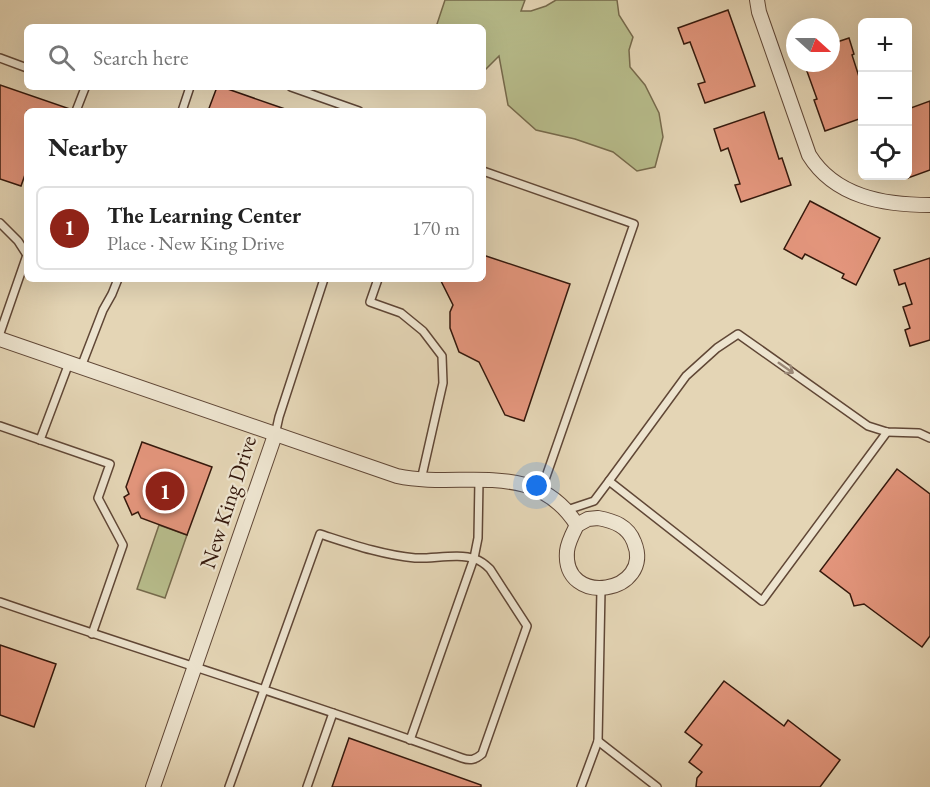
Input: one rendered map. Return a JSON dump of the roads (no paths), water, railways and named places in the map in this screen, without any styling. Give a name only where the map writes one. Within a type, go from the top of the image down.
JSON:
[{"type":"street","points":[[757,0],[759,12],[809,155],[817,168],[838,184],[876,200],[905,205],[930,204]]},
{"type":"street","name":"New King Drive","points":[[0,339],[275,435],[153,787]]},
{"type":"street","points":[[275,435],[378,471],[421,480],[513,481],[541,491],[567,510],[577,525]]},
{"type":"street","points":[[588,519],[611,520],[622,526],[634,542],[636,561],[631,573],[617,586],[601,589],[590,587],[582,583],[571,571],[567,550],[577,525],[588,519]]},
{"type":"lane","points":[[0,58],[24,67]]},
{"type":"lane","points":[[77,108],[84,90]]},
{"type":"lane","points":[[183,108],[189,90]]},
{"type":"lane","points":[[300,90],[350,108]]},
{"type":"lane","points":[[486,172],[634,224],[541,491]]},
{"type":"lane","points":[[0,223],[24,250]]},
{"type":"lane","points":[[0,333],[24,264]]},
{"type":"lane","points":[[40,440],[117,282]]},
{"type":"lane","points":[[275,435],[323,282]]},
{"type":"lane","points":[[377,282],[370,302],[401,313],[423,331],[442,356],[443,383],[421,480]]},
{"type":"lane","points":[[567,510],[594,501],[686,376],[717,348],[738,334],[868,426],[887,432],[919,433],[930,438]]},
{"type":"lane","points":[[0,426],[110,464],[98,498],[123,545],[92,634]]},
{"type":"lane","points":[[609,481],[762,601],[887,432]]},
{"type":"lane","points":[[410,740],[474,558],[478,538],[479,480]]},
{"type":"lane","points":[[0,602],[264,689],[469,760],[482,754],[527,626],[490,569],[474,558],[426,558],[395,555],[374,551],[320,534],[264,689],[230,787]]},
{"type":"lane","points":[[581,787],[598,741],[601,589]]},
{"type":"lane","points":[[307,787],[333,713]]},
{"type":"lane","points":[[598,741],[657,787]]},
{"type":"place","name":"The Learning Center","points":[[165,491]]}]
